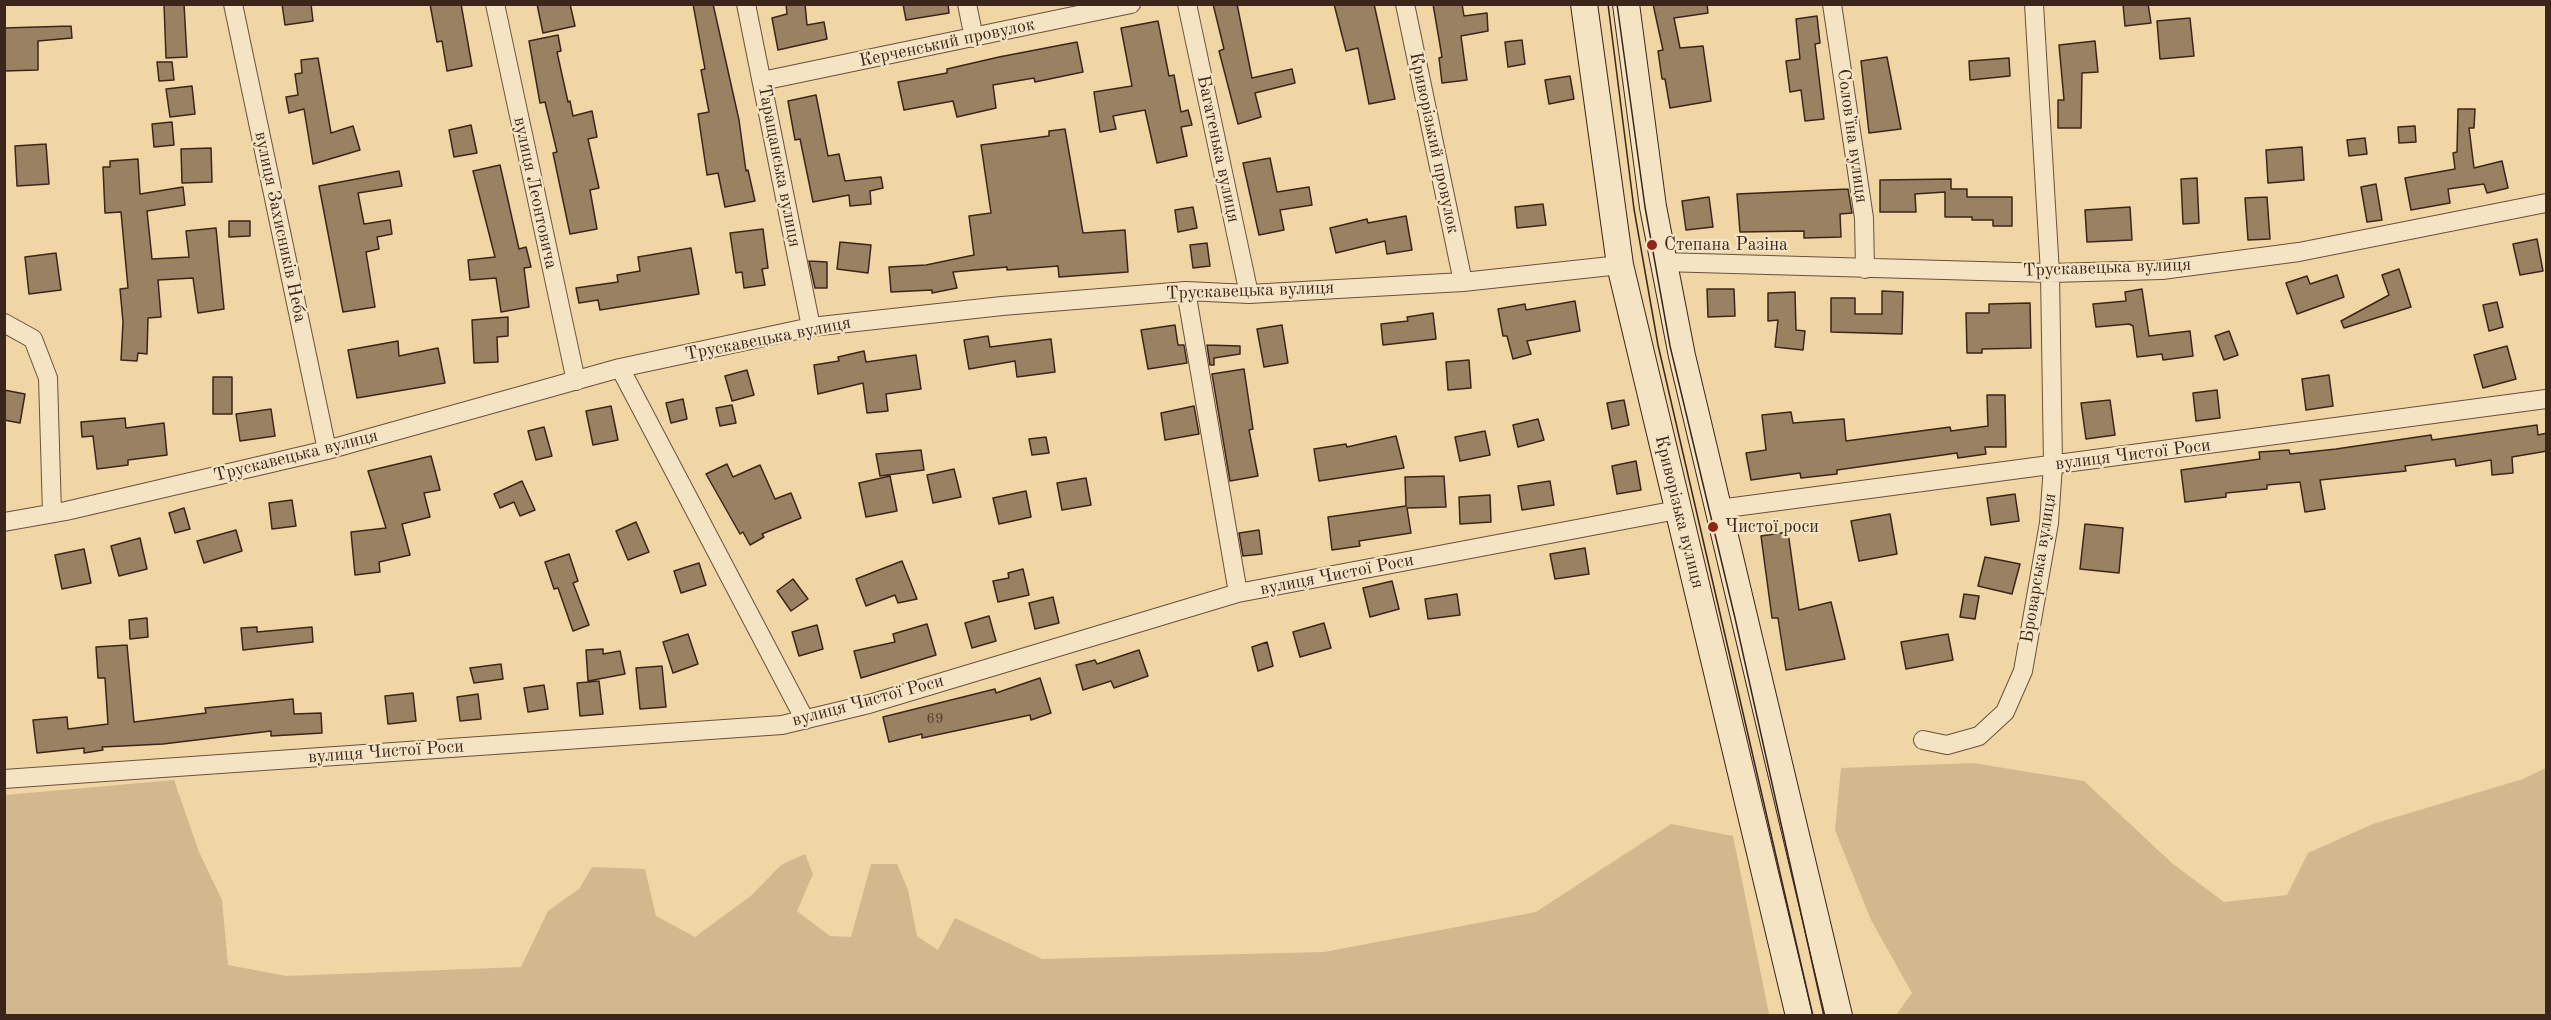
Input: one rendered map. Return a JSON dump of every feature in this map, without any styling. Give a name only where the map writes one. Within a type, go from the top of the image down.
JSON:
[{"type":"main road","name":"Криворізька вулиця","points":[[1584,4],[1620,265],[1799,1016]]},
{"type":"main road","points":[[1626,4],[1662,262],[1839,1016]]},
{"type":"street","name":"вулиця Захисників Неба","points":[[233,4],[327,450]]},
{"type":"street","name":"вулиця Леонтовича","points":[[495,4],[576,381]]},
{"type":"street","name":"Таращанська вулиця","points":[[746,4],[810,327]]},
{"type":"street","points":[[967,4],[974,38]]},
{"type":"street","name":"Керченський провулок","points":[[762,81],[1131,4]]},
{"type":"street","name":"Багатенька вулиця","points":[[1186,4],[1249,294]]},
{"type":"street","name":"Криворізький провулок","points":[[1405,4],[1463,282]]},
{"type":"street","name":"Соловʼїна вулиця","points":[[1832,4],[1864,218],[1865,269]]},
{"type":"street","name":"Броварська вулиця","points":[[1923,740],[1947,746],[1979,736],[2005,712],[2023,671],[2049,523],[2053,465],[2050,273],[2034,4]]},
{"type":"street","name":"Трускавецька вулиця","points":[[1662,262],[2050,273],[2162,270],[2299,252],[2547,203]]},
{"type":"street","name":"Трускавецька вулиця","points":[[4,522],[327,450],[620,368],[810,327],[1002,306],[1186,291],[1249,294],[1463,282],[1620,265]]},
{"type":"street","points":[[1186,291],[1238,593]]},
{"type":"street","points":[[4,322],[33,339],[48,378],[52,513]]},
{"type":"street","points":[[620,368],[805,720]]},
{"type":"street","name":"вулиця Чистої Роси","points":[[1719,509],[2547,399]]},
{"type":"street","name":"вулиця Чистої Роси","points":[[4,779],[782,725],[869,704],[1238,593],[1677,510]]},
{"type":"shaded area","points":[[1973,763],[2084,781],[2173,864],[2224,902],[2287,895],[2308,853],[2373,824],[2523,779],[2546,768],[2546,1015],[1896,1015],[1912,993],[1871,920],[1835,830],[1841,768]]},
{"type":"shaded area","points":[[174,780],[199,852],[222,900],[228,965],[286,976],[521,967],[548,911],[579,889],[592,867],[645,869],[656,916],[695,937],[752,895],[781,865],[805,854],[813,874],[797,911],[830,936],[851,937],[871,864],[897,864],[908,890],[917,936],[938,950],[955,918],[1042,959],[1324,952],[1536,912],[1671,824],[1733,836],[1769,1014],[5,1015],[5,795]]},
{"type":"building","points":[[164,4],[184,4],[187,57],[166,58]]},
{"type":"building","points":[[282,4],[311,4],[313,21],[285,25]]},
{"type":"building","points":[[430,4],[461,4],[472,66],[447,71],[442,41],[437,42]]},
{"type":"building","points":[[537,4],[570,4],[575,26],[543,33]]},
{"type":"building","points":[[693,4],[713,4],[739,120],[746,171],[748,170],[755,201],[725,207],[718,173],[707,175],[698,114],[709,112],[701,70],[705,69]]},
{"type":"building","points":[[786,4],[805,4],[807,25],[824,22],[827,39],[778,50],[772,18],[787,14]]},
{"type":"building","points":[[903,4],[948,4],[949,13],[906,20]]},
{"type":"building","points":[[1213,4],[1237,4],[1252,78],[1292,69],[1295,83],[1255,93],[1261,117],[1238,124],[1219,51],[1224,49]]},
{"type":"building","points":[[1334,4],[1374,4],[1395,99],[1369,104],[1358,48],[1346,51]]},
{"type":"building","points":[[1433,4],[1462,4],[1464,16],[1487,13],[1488,31],[1461,36],[1467,80],[1442,83],[1439,58],[1442,57]]},
{"type":"building","points":[[1653,4],[1707,4],[1708,13],[1674,18],[1680,48],[1703,46],[1711,101],[1670,108],[1665,79],[1662,79],[1658,51],[1663,50]]},
{"type":"building","points":[[2123,4],[2148,4],[2151,23],[2125,26]]},
{"type":"building","points":[[1817,16],[1820,43],[1815,44],[1824,119],[1805,121],[1801,90],[1790,92],[1786,61],[1800,59],[1796,19]]},
{"type":"building","points":[[2190,18],[2194,56],[2160,59],[2157,21]]},
{"type":"building","points":[[1158,21],[1169,76],[1174,75],[1181,112],[1188,110],[1192,125],[1181,127],[1187,156],[1157,163],[1145,110],[1113,116],[1116,129],[1100,132],[1094,92],[1132,86],[1121,28]]},
{"type":"building","points":[[71,26],[72,38],[38,41],[38,70],[4,71],[4,28]]},
{"type":"building","points":[[558,35],[561,51],[557,52],[573,116],[592,111],[597,137],[588,139],[599,188],[590,190],[597,229],[570,234],[553,153],[557,152],[545,102],[540,103],[529,41]]},
{"type":"building","points":[[1522,40],[1525,64],[1508,67],[1505,42]]},
{"type":"building","points":[[2095,41],[2098,72],[2082,73],[2081,128],[2058,128],[2058,100],[2064,100],[2059,45]]},
{"type":"building","points":[[1077,42],[1083,72],[1035,82],[1034,78],[993,85],[996,108],[957,117],[953,101],[904,110],[898,82],[947,73],[947,69],[999,57]]},
{"type":"building","points":[[1887,57],[1901,129],[1869,133],[1861,61]]},
{"type":"building","points":[[318,58],[331,133],[353,126],[360,150],[313,164],[304,109],[289,113],[286,97],[298,95],[295,74],[302,73],[301,60]]},
{"type":"building","points":[[2009,58],[2010,76],[1970,80],[1969,61]]},
{"type":"building","points":[[157,62],[172,62],[174,80],[159,81]]},
{"type":"building","points":[[1570,76],[1574,99],[1549,104],[1545,80]]},
{"type":"building","points":[[192,86],[195,114],[170,117],[166,89]]},
{"type":"building","points":[[816,95],[828,156],[839,154],[845,181],[881,177],[883,188],[870,191],[871,204],[850,206],[849,195],[813,202],[800,139],[795,140],[788,101]]},
{"type":"building","points":[[2458,109],[2475,109],[2474,128],[2469,128],[2474,168],[2502,161],[2508,188],[2487,193],[2484,184],[2448,189],[2450,203],[2411,210],[2405,178],[2455,169],[2453,153],[2457,152]]},
{"type":"building","points":[[172,122],[174,145],[154,147],[152,124]]},
{"type":"building","points":[[471,125],[477,153],[454,157],[449,130]]},
{"type":"building","points":[[2415,126],[2416,142],[2399,143],[2398,127]]},
{"type":"building","points":[[1065,129],[1083,233],[1125,230],[1128,272],[1059,277],[1058,266],[1007,270],[1007,267],[953,272],[957,288],[932,293],[932,290],[891,292],[889,267],[926,265],[974,255],[969,216],[991,213],[981,145],[1049,136],[1049,131]]},
{"type":"building","points":[[2365,138],[2367,154],[2349,156],[2347,140]]},
{"type":"building","points":[[46,144],[49,184],[17,186],[15,146]]},
{"type":"building","points":[[2302,147],[2304,180],[2268,183],[2266,150]]},
{"type":"building","points":[[211,148],[212,182],[182,183],[181,149]]},
{"type":"building","points":[[1270,158],[1277,192],[1309,187],[1312,205],[1280,210],[1284,230],[1259,235],[1243,163]]},
{"type":"building","points":[[138,159],[140,194],[183,187],[185,205],[147,211],[152,259],[189,257],[186,231],[216,228],[224,309],[198,313],[193,278],[158,280],[161,317],[148,318],[147,354],[138,353],[137,361],[121,360],[123,322],[120,289],[128,288],[121,212],[105,213],[103,167],[110,167],[110,161]]},
{"type":"building","points":[[500,165],[519,249],[526,247],[531,267],[524,268],[529,307],[501,312],[496,278],[470,280],[468,260],[495,257],[473,171]]},
{"type":"building","points":[[399,171],[402,186],[358,193],[364,224],[390,220],[392,234],[377,237],[379,249],[366,252],[375,307],[343,312],[319,186]]},
{"type":"building","points":[[2197,178],[2199,223],[2183,224],[2181,179]]},
{"type":"building","points":[[1951,179],[1951,189],[1967,189],[1967,197],[2012,197],[2012,226],[1993,226],[1993,220],[1972,220],[1972,217],[1945,217],[1945,192],[1915,194],[1916,212],[1880,212],[1880,180]]},
{"type":"building","points":[[2376,184],[2382,220],[2367,222],[2361,187]]},
{"type":"building","points":[[1848,189],[1852,213],[1840,214],[1841,237],[1804,238],[1804,231],[1740,232],[1737,194]]},
{"type":"building","points":[[1709,197],[1713,227],[1686,230],[1682,201]]},
{"type":"building","points":[[2267,197],[2270,239],[2248,240],[2245,198]]},
{"type":"building","points":[[1543,204],[1546,225],[1517,228],[1515,207]]},
{"type":"building","points":[[1193,207],[1197,228],[1178,232],[1175,210]]},
{"type":"building","points":[[2130,207],[2132,240],[2087,242],[2085,210]]},
{"type":"building","points":[[1406,216],[1412,250],[1387,254],[1385,241],[1336,253],[1330,228],[1367,219],[1368,223]]},
{"type":"building","points":[[229,221],[250,221],[250,236],[229,237]]},
{"type":"building","points":[[763,229],[768,268],[762,269],[765,285],[744,288],[742,272],[736,273],[730,233]]},
{"type":"building","points":[[2537,239],[2543,271],[2520,275],[2513,244]]},
{"type":"building","points":[[840,242],[871,245],[868,273],[837,269]]},
{"type":"building","points":[[1207,243],[1210,266],[1193,268],[1190,245]]},
{"type":"building","points":[[691,248],[699,294],[600,310],[598,300],[579,303],[576,288],[618,282],[617,275],[640,271],[638,257]]},
{"type":"building","points":[[56,253],[61,290],[29,294],[25,257]]},
{"type":"building","points":[[809,261],[827,262],[827,288],[815,288]]},
{"type":"building","points":[[2399,269],[2411,307],[2344,328],[2341,321],[2389,295],[2382,275]]},
{"type":"building","points":[[2337,275],[2344,297],[2297,314],[2286,283],[2307,276],[2310,284]]},
{"type":"building","points":[[1707,289],[1734,289],[1735,316],[1708,317]]},
{"type":"building","points":[[2142,289],[2149,336],[2190,331],[2193,356],[2163,360],[2162,354],[2137,357],[2133,326],[2129,324],[2096,327],[2093,304],[2126,301],[2125,292]]},
{"type":"building","points":[[1882,291],[1903,292],[1902,334],[1831,332],[1831,298],[1855,298],[1855,314],[1882,314]]},
{"type":"building","points":[[1795,292],[1796,330],[1805,331],[1803,350],[1775,347],[1778,320],[1768,321],[1768,293]]},
{"type":"building","points":[[1575,301],[1580,331],[1527,341],[1531,354],[1513,359],[1507,336],[1503,336],[1498,309],[1525,304],[1526,310]]},
{"type":"building","points":[[2497,302],[2503,327],[2489,331],[2483,305]]},
{"type":"building","points":[[2030,303],[2031,348],[1982,349],[1982,353],[1967,353],[1966,313],[1989,313],[1989,304]]},
{"type":"building","points":[[1433,313],[1436,339],[1383,345],[1381,324],[1408,321],[1407,317]]},
{"type":"building","points":[[508,317],[508,336],[497,337],[498,362],[474,363],[472,320]]},
{"type":"building","points":[[1175,325],[1178,345],[1184,345],[1187,363],[1148,369],[1141,330]]},
{"type":"building","points":[[1282,325],[1288,363],[1264,367],[1257,329]]},
{"type":"building","points":[[2229,331],[2238,355],[2224,360],[2215,336]]},
{"type":"building","points":[[988,336],[990,347],[1051,339],[1055,372],[1017,377],[1015,361],[969,369],[964,340]]},
{"type":"building","points":[[398,341],[399,356],[438,348],[445,383],[357,398],[348,350]]},
{"type":"building","points":[[1207,345],[1240,346],[1240,354],[1214,358],[1214,365],[1210,365]]},
{"type":"building","points":[[2507,346],[2516,379],[2483,388],[2474,355]]},
{"type":"building","points":[[864,351],[866,362],[916,355],[921,389],[886,394],[888,411],[867,413],[863,383],[818,394],[814,365],[839,361],[838,357]]},
{"type":"building","points":[[1469,360],[1471,388],[1448,390],[1446,362]]},
{"type":"building","points":[[1244,369],[1253,429],[1249,430],[1258,476],[1230,481],[1212,374]]},
{"type":"building","points":[[747,370],[754,395],[732,401],[725,376]]},
{"type":"building","points":[[2329,375],[2333,406],[2306,410],[2302,379]]},
{"type":"building","points":[[213,377],[232,377],[232,414],[213,414]]},
{"type":"building","points":[[4,390],[25,394],[20,423],[4,420]]},
{"type":"building","points":[[2217,390],[2220,418],[2196,421],[2193,393]]},
{"type":"building","points":[[1987,395],[2005,395],[2006,447],[1985,447],[1986,454],[1958,458],[1957,453],[1837,470],[1837,474],[1801,478],[1800,473],[1751,480],[1746,453],[1766,450],[1762,415],[1791,412],[1793,423],[1844,419],[1846,441],[1950,427],[1951,431],[1988,426]]},
{"type":"building","points":[[683,399],[687,419],[671,423],[666,403]]},
{"type":"building","points":[[1624,400],[1629,425],[1612,429],[1607,403]]},
{"type":"building","points":[[2110,400],[2115,435],[2086,439],[2081,403]]},
{"type":"building","points":[[732,405],[736,423],[720,426],[716,408]]},
{"type":"building","points":[[611,406],[618,440],[593,445],[586,411]]},
{"type":"building","points":[[1194,406],[1199,434],[1165,440],[1161,413]]},
{"type":"building","points":[[271,409],[275,436],[240,441],[236,414]]},
{"type":"building","points":[[125,418],[126,428],[164,423],[167,455],[128,460],[128,465],[97,469],[93,436],[82,437],[81,422]]},
{"type":"building","points":[[1538,419],[1544,440],[1518,447],[1513,425]]},
{"type":"building","points":[[2537,425],[2538,435],[2547,433],[2547,451],[2512,457],[2513,473],[2492,475],[2491,460],[2456,466],[2455,459],[2405,466],[2406,471],[2320,480],[2325,509],[2305,512],[2300,482],[2267,485],[2267,489],[2226,493],[2226,497],[2185,502],[2181,470],[2260,459],[2259,452],[2289,450],[2290,454],[2431,435],[2432,440]]},
{"type":"building","points":[[544,427],[552,456],[536,460],[528,431]]},
{"type":"building","points":[[1485,431],[1490,455],[1460,461],[1455,437]]},
{"type":"building","points":[[1396,436],[1404,468],[1319,481],[1314,449],[1346,444],[1347,447]]},
{"type":"building","points":[[1046,437],[1049,453],[1032,455],[1029,439]]},
{"type":"building","points":[[921,450],[924,470],[880,476],[876,454]]},
{"type":"building","points":[[431,456],[440,490],[424,493],[430,517],[402,524],[410,555],[379,562],[380,572],[355,575],[351,532],[386,528],[368,471]]},
{"type":"building","points":[[1636,461],[1641,490],[1617,494],[1612,466]]},
{"type":"building","points":[[727,464],[733,477],[760,465],[775,499],[791,493],[801,518],[762,534],[764,537],[750,545],[743,532],[740,534],[706,474]]},
{"type":"building","points":[[954,469],[961,497],[933,503],[927,475]]},
{"type":"building","points":[[890,476],[897,511],[866,517],[859,483]]},
{"type":"building","points":[[1444,476],[1446,507],[1407,508],[1411,533],[1359,541],[1360,546],[1332,550],[1328,517],[1406,506],[1405,477]]},
{"type":"building","points":[[1086,478],[1091,505],[1062,510],[1057,483]]},
{"type":"building","points":[[522,481],[535,510],[520,516],[514,502],[500,508],[494,494]]},
{"type":"building","points":[[1550,481],[1554,505],[1522,510],[1518,486]]},
{"type":"building","points":[[1026,491],[1031,517],[999,524],[993,498]]},
{"type":"building","points":[[2015,494],[2019,521],[1991,525],[1987,498]]},
{"type":"building","points":[[1490,495],[1491,522],[1460,524],[1459,497]]},
{"type":"building","points":[[292,500],[296,526],[272,529],[269,503]]},
{"type":"building","points":[[184,508],[190,529],[175,533],[169,513]]},
{"type":"building","points":[[1890,514],[1897,554],[1859,561],[1851,521]]},
{"type":"building","points":[[636,522],[649,552],[628,560],[616,531]]},
{"type":"building","points":[[2085,524],[2123,528],[2119,573],[2080,569]]},
{"type":"building","points":[[236,530],[242,551],[204,563],[197,541]]},
{"type":"building","points":[[1259,530],[1262,554],[1243,556],[1239,533]]},
{"type":"building","points":[[1788,532],[1799,610],[1831,602],[1845,659],[1786,670],[1778,618],[1772,618],[1761,536]]},
{"type":"building","points":[[140,538],[147,569],[119,576],[111,546]]},
{"type":"building","points":[[1585,548],[1589,574],[1555,579],[1550,554]]},
{"type":"building","points":[[84,549],[91,583],[62,589],[55,555]]},
{"type":"building","points":[[569,554],[578,581],[573,583],[589,625],[573,631],[558,588],[554,589],[545,562]]},
{"type":"building","points":[[1985,557],[2020,564],[2012,594],[1978,586]]},
{"type":"building","points":[[902,561],[917,599],[898,603],[895,595],[866,606],[856,579]]},
{"type":"building","points":[[699,563],[706,585],[681,593],[674,571]]},
{"type":"building","points":[[1023,569],[1029,595],[998,602],[993,581],[1009,578],[1008,573]]},
{"type":"building","points":[[793,579],[808,599],[791,611],[777,591]]},
{"type":"building","points":[[1392,581],[1399,609],[1370,617],[1363,588]]},
{"type":"building","points":[[1457,594],[1460,615],[1428,619],[1425,599]]},
{"type":"building","points":[[1964,594],[1979,596],[1975,619],[1960,617]]},
{"type":"building","points":[[1053,597],[1059,623],[1035,629],[1029,603]]},
{"type":"building","points":[[989,616],[996,641],[972,648],[965,623]]},
{"type":"building","points":[[147,618],[148,637],[130,639],[129,620]]},
{"type":"building","points":[[1324,623],[1331,648],[1300,657],[1293,632]]},
{"type":"building","points":[[927,624],[936,655],[861,678],[854,651],[895,642],[893,634]]},
{"type":"building","points":[[817,625],[823,649],[799,656],[792,632]]},
{"type":"building","points":[[257,627],[257,632],[312,627],[313,642],[243,650],[241,628]]},
{"type":"building","points":[[688,634],[698,664],[673,673],[663,642]]},
{"type":"building","points":[[1948,634],[1953,660],[1906,669],[1901,642]]},
{"type":"building","points":[[1267,642],[1273,666],[1258,671],[1252,647]]},
{"type":"building","points":[[127,645],[134,722],[206,713],[205,708],[293,699],[294,714],[321,713],[322,733],[271,736],[271,731],[163,744],[102,747],[103,750],[84,753],[84,748],[37,753],[33,720],[67,717],[68,729],[108,724],[105,678],[98,678],[96,647]]},
{"type":"building","points":[[603,649],[603,654],[620,651],[625,674],[588,681],[586,650]]},
{"type":"building","points":[[1139,650],[1148,676],[1114,688],[1111,681],[1083,690],[1076,665],[1095,660],[1097,664]]},
{"type":"building","points":[[501,664],[503,679],[474,683],[470,668]]},
{"type":"building","points":[[662,666],[666,707],[640,709],[636,668]]},
{"type":"building","points":[[1040,678],[1051,713],[1031,720],[1030,715],[922,738],[922,734],[889,742],[883,717],[995,689],[996,693]]},
{"type":"building","points":[[599,681],[603,714],[580,716],[577,683]]},
{"type":"building","points":[[544,685],[548,709],[528,712],[524,688]]},
{"type":"building","points":[[413,693],[416,721],[388,724],[385,696]]},
{"type":"building","points":[[478,694],[481,719],[460,721],[457,697]]},
{"type":"tram line","points":[[1608,4],[1634,209],[1658,345],[1813,1016]]},
{"type":"tram line","points":[[1617,4],[1645,207],[1670,346],[1735,618],[1824,1016]]},
{"type":"place","name":"Степана Разіна","points":[[1652,245]]},
{"type":"place","name":"Чистої роси","points":[[1713,527]]}]
